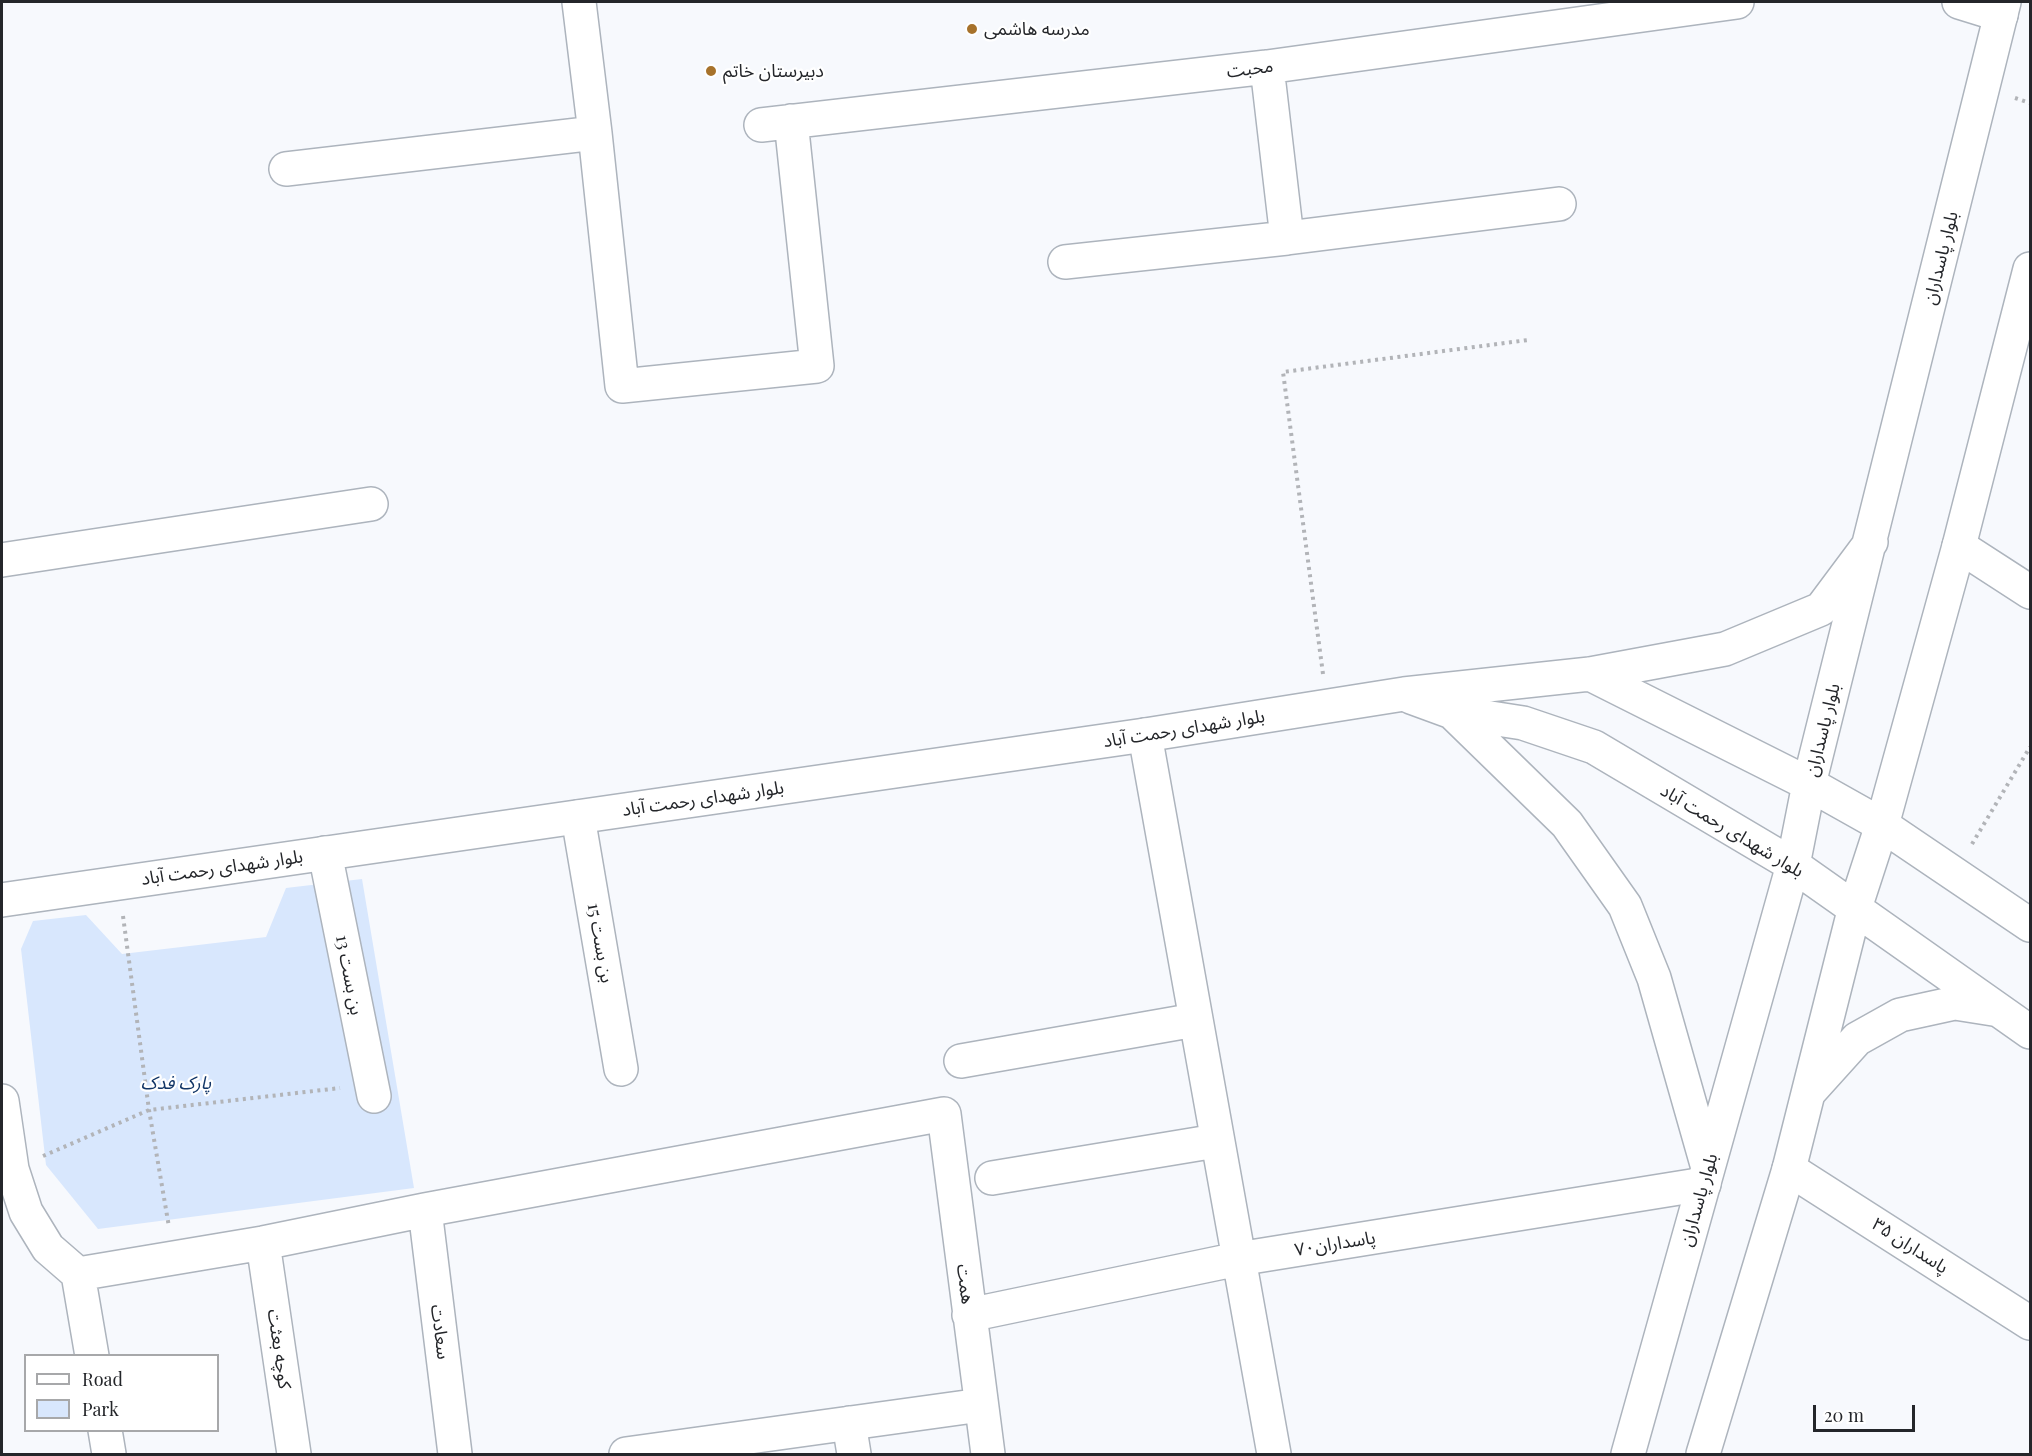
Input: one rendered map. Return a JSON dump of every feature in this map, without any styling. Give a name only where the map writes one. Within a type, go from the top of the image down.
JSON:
[{"type":"street","points":[[286,169],[595,133],[579,2]]},
{"type":"street","name":"محبت","points":[[595,133],[622,386],[817,366],[776,123],[1267,67],[1737,2]]},
{"type":"street","points":[[1959,2],[2002,8]]},
{"type":"street","name":"بلوار پاسداران","points":[[1628,1455],[1793,865],[1809,784],[2002,8]]},
{"type":"street","points":[[1267,67],[1287,238]]},
{"type":"street","points":[[1065,262],[1287,238],[1559,204]]},
{"type":"street","points":[[1703,1455],[1789,1169],[1854,910],[1882,825],[2026,305],[2031,269]]},
{"type":"street","points":[[2,560],[371,504]]},
{"type":"street","name":"بلوار شهدای رحمت آباد","points":[[2,900],[1145,735],[1404,694],[1590,674],[1725,649],[1821,609],[1871,542]]},
{"type":"street","points":[[1959,546],[2031,592]]},
{"type":"street","points":[[1590,674],[1809,784],[1882,825],[2031,926]]},
{"type":"street","name":"بلوار شهدای رحمت آباد","points":[[1404,694],[1452,712],[1523,723],[1594,747],[1793,865],[2031,1032]]},
{"type":"street","points":[[1452,712],[1567,824],[1625,906],[1654,978],[1706,1176]]},
{"type":"street","points":[[1145,735],[1274,1455]]},
{"type":"street","name":"بن بست 15","points":[[578,817],[621,1069]]},
{"type":"street","name":"بن بست 13","points":[[325,854],[362,1091]]},
{"type":"street","points":[[1808,1094],[1857,1039],[1900,1015],[1955,1003],[1997,1010]]},
{"type":"street","points":[[961,1061],[1195,1020]]},
{"type":"street","points":[[2,1101],[7,1170],[26,1212],[48,1248],[78,1274],[92,1354]]},
{"type":"street","name":"همت","points":[[424,1210],[944,1114],[988,1455]]},
{"type":"street","points":[[992,1178],[1216,1141]]},
{"type":"street","name":"پاسداران ۳۵","points":[[1789,1169],[2031,1323]]},
{"type":"street","name":"پاسداران۷۰","points":[[969,1315],[1238,1260],[1706,1176]]},
{"type":"street","points":[[78,1274],[264,1243],[424,1210]]},
{"type":"street","name":"سعادت","points":[[424,1210],[455,1455]]},
{"type":"street","name":"کوچه بعثت","points":[[264,1243],[294,1455]]},
{"type":"street","points":[[626,1455],[851,1439],[981,1405]]},
{"type":"street","points":[[105,1432],[109,1455]]},
{"type":"path","points":[[1328,706],[1283,372],[1528,340]]},
{"type":"path","points":[[1954,873],[2031,747]]},
{"type":"path","points":[[119,883],[149,1110],[174,1258]]},
{"type":"path","points":[[7,1170],[149,1110],[362,1091]]},
{"type":"green space","name":"پارک فدک","points":[[362,879],[414,1188],[98,1229],[46,1165],[21,949],[33,921],[86,915],[122,954],[266,937],[286,888]]},
{"type":"place","name":"مدرسه هاشمی","points":[[972,29]]},
{"type":"place","name":"دبیرستان خاتم","points":[[711,71]]}]
